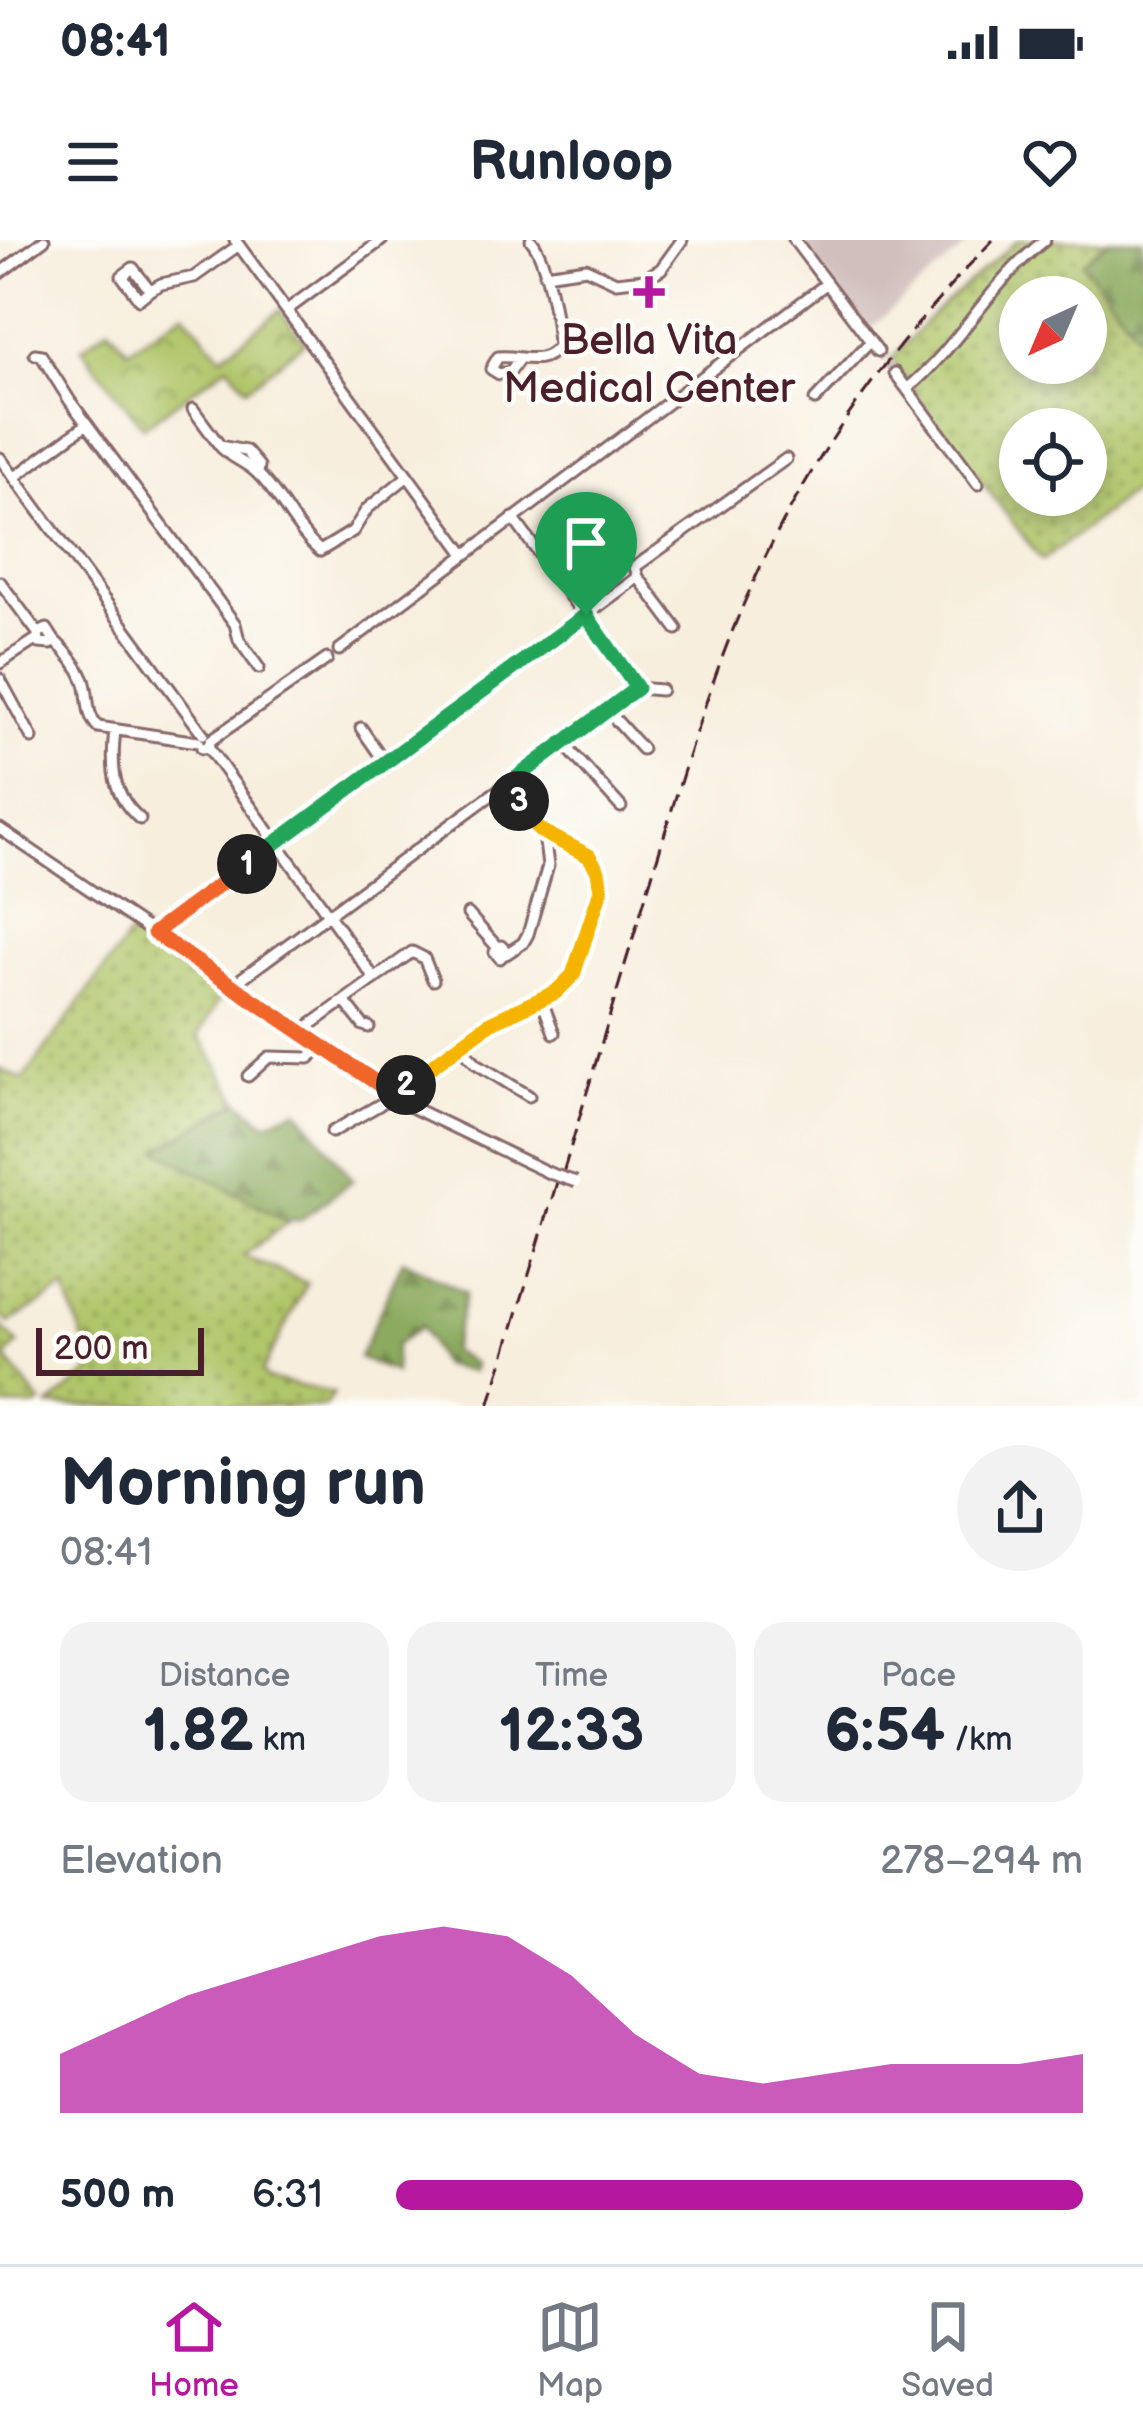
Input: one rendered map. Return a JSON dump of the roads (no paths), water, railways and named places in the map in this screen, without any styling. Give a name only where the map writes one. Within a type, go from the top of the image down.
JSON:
[{"type":"street","points":[[0,272],[44,240]]},
{"type":"street","points":[[286,310],[382,240]]},
{"type":"street","points":[[519,359],[542,358],[557,350],[545,274],[538,247],[531,240]]},
{"type":"street","points":[[545,274],[586,268],[616,282],[644,279],[661,269],[682,240]]},
{"type":"street","points":[[794,240],[875,346],[815,400]]},
{"type":"street","points":[[907,389],[927,373],[1045,240]]},
{"type":"street","points":[[150,290],[194,277],[237,243],[466,554]]},
{"type":"street","points":[[339,650],[826,284]]},
{"type":"street","points":[[35,354],[41,356],[235,624],[239,640],[259,668]]},
{"type":"street","points":[[895,373],[978,484]]},
{"type":"street","points":[[193,409],[220,446],[259,466],[258,473],[320,551],[352,531],[367,509],[408,476]]},
{"type":"street","points":[[15,477],[87,424]]},
{"type":"street","points":[[0,458],[374,978]]},
{"type":"street","points":[[677,629],[635,567],[786,459]]},
{"type":"street","points":[[513,518],[637,688]]},
{"type":"street","points":[[154,933],[638,577]]},
{"type":"street","points":[[0,582],[44,646],[54,640],[84,681],[92,722],[115,730],[205,741],[327,659]]},
{"type":"street","points":[[0,663],[38,636]]},
{"type":"street","points":[[0,679],[32,738]]},
{"type":"street","points":[[234,984],[637,688],[661,690]]},
{"type":"street","points":[[607,710],[642,748]]},
{"type":"street","points":[[361,728],[384,761]]},
{"type":"street","points":[[115,730],[115,784],[122,803],[140,819]]},
{"type":"street","points":[[565,744],[621,807]]},
{"type":"street","points":[[507,785],[544,834],[548,855]]},
{"type":"street","points":[[0,829],[409,1106],[576,1182]]},
{"type":"street","points":[[332,1132],[506,1013],[556,992],[573,975],[601,890],[596,864],[580,850],[544,834]]},
{"type":"street","points":[[468,914],[502,950],[523,943],[548,855],[559,841]]},
{"type":"street","points":[[302,1031],[412,952],[424,958],[433,980]]},
{"type":"street","points":[[541,998],[554,1033]]},
{"type":"street","points":[[344,1001],[369,1027]]},
{"type":"street","points":[[248,1076],[269,1057],[309,1058],[323,1046]]},
{"type":"street","points":[[460,1046],[477,1064],[529,1096]]},
{"type":"tunnel","points":[[878,351],[895,373]]},
{"type":"railway","points":[[563,1173],[693,741],[761,566],[809,477],[864,393],[993,240]]},
{"type":"railway","points":[[489,1406],[557,1182]]},
{"type":"place","name":"Bella Vita Medical Center","points":[[649,292]]}]
